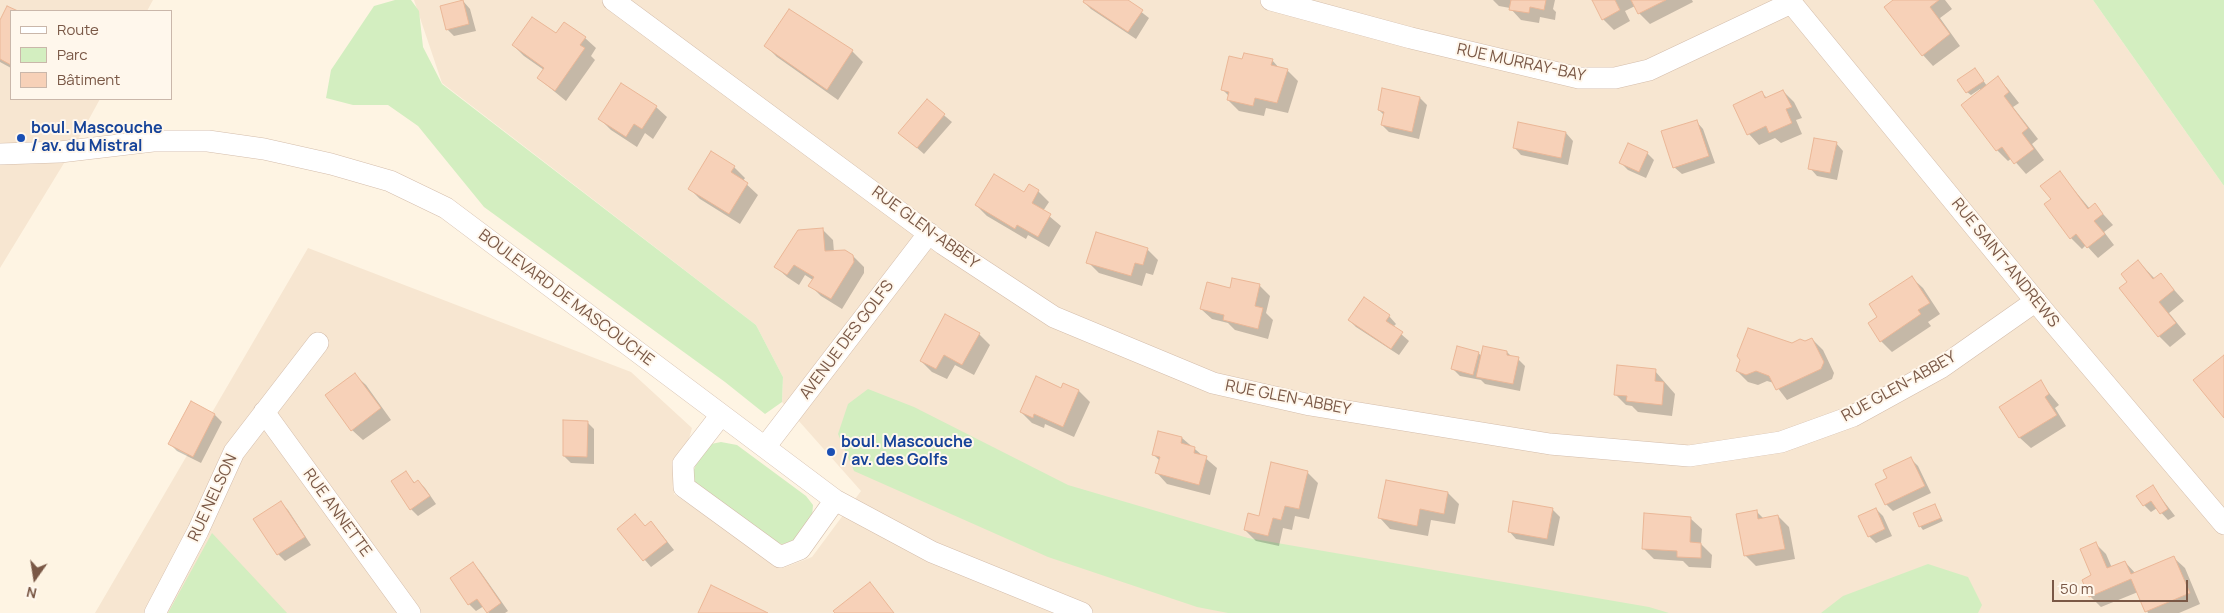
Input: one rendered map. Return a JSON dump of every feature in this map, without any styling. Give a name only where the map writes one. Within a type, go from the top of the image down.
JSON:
[{"type":"street","name":"RUE GLEN-ABBEY","points":[[613,0],[929,233],[1054,318],[1213,383],[1310,405],[1550,444],[1689,456],[1781,442],[1853,416],[1942,367],[2036,301]]},
{"type":"street","name":"RUE MURRAY-BAY","points":[[1271,0],[1411,38],[1579,78],[1615,78],[1649,70],[1790,1]]},
{"type":"street","name":"RUE SAINT-ANDREWS","points":[[1790,1],[2036,301],[2224,524]]},
{"type":"street","name":"BOULEVARD DE MASCOUCHE","points":[[0,154],[60,152],[153,141],[208,142],[264,149],[331,164],[390,181],[446,208],[835,500],[932,552],[1082,613]]},
{"type":"street","name":"AVENUE DES GOLFS","points":[[765,447],[929,233]]},
{"type":"street","name":"RUE NELSON","points":[[155,613],[198,531],[234,452],[318,343]]},
{"type":"street","name":"RUE ANNETTE","points":[[264,412],[410,613]]},
{"type":"street","points":[[721,415],[683,464],[684,487],[780,557],[800,550],[835,500]]},
{"type":"shaded area","points":[[0,0],[153,0],[148,10],[10,10],[10,100],[99,100],[72,150],[0,268]]},
{"type":"shaded area","points":[[414,0],[2093,0],[2224,186],[2224,613],[95,613],[308,248],[631,372],[692,428],[674,494],[783,568],[812,557],[861,491],[782,402],[783,377],[756,325],[442,83]]},
{"type":"green space","points":[[395,0],[411,0],[419,11],[423,47],[442,84],[756,325],[783,377],[782,402],[765,414],[725,382],[484,207],[418,126],[388,105],[353,105],[326,98],[331,70],[374,6]]},
{"type":"green space","points":[[2093,0],[2224,0],[2224,186]]},
{"type":"green space","points":[[868,389],[914,407],[1068,485],[1248,538],[1649,607],[1669,613],[1228,613],[1197,607],[1048,557],[854,471],[838,434],[848,404]]},
{"type":"green space","points":[[721,442],[737,445],[806,496],[813,505],[812,517],[795,540],[783,544],[771,543],[695,482],[693,472],[697,462],[711,444]]},
{"type":"green space","points":[[212,533],[287,613],[168,613]]},
{"type":"green space","points":[[1928,564],[1968,577],[1982,605],[1978,613],[1821,613],[1843,596]]},
{"type":"building","points":[[463,0],[469,24],[446,30],[440,6]]},
{"type":"building","points":[[1084,0],[1128,0],[1143,10],[1128,32],[1083,2]]},
{"type":"building","points":[[1511,0],[1546,0],[1544,10],[1530,7],[1529,13],[1509,10]]},
{"type":"building","points":[[1592,0],[1615,0],[1620,10],[1602,20]]},
{"type":"building","points":[[1631,0],[1666,0],[1638,14]]},
{"type":"building","points":[[1893,0],[1939,0],[1930,7],[1950,34],[1922,56],[1884,7]]},
{"type":"building","points":[[7,6],[16,10],[10,10],[10,64],[0,59],[0,20]]},
{"type":"building","points":[[789,9],[853,50],[827,90],[764,46]]},
{"type":"building","points":[[532,17],[556,33],[564,22],[586,37],[580,45],[585,48],[555,91],[537,78],[544,68],[512,45]]},
{"type":"building","points":[[1244,53],[1273,59],[1271,65],[1288,69],[1277,103],[1255,98],[1253,106],[1227,100],[1229,92],[1221,90],[1229,56],[1242,59]]},
{"type":"building","points":[[1975,68],[1984,81],[1966,93],[1957,80]]},
{"type":"building","points":[[1998,76],[2009,92],[2004,96],[2028,128],[2022,133],[2034,149],[2014,164],[2002,147],[1996,151],[1961,105]]},
{"type":"building","points":[[621,83],[657,106],[642,129],[634,124],[626,137],[598,119]]},
{"type":"building","points":[[1382,88],[1420,97],[1412,132],[1381,125],[1384,112],[1378,110]]},
{"type":"building","points":[[1783,90],[1792,107],[1786,109],[1792,123],[1769,133],[1766,126],[1747,135],[1733,105],[1762,91],[1765,98]]},
{"type":"building","points":[[927,99],[945,114],[917,148],[898,133]]},
{"type":"building","points":[[1697,120],[1709,156],[1673,168],[1661,131]]},
{"type":"building","points":[[1518,122],[1566,132],[1561,158],[1513,148]]},
{"type":"building","points":[[1814,138],[1837,142],[1830,173],[1808,169]]},
{"type":"building","points":[[1628,143],[1648,152],[1639,172],[1619,163]]},
{"type":"building","points":[[711,151],[735,166],[731,172],[748,183],[729,214],[688,189]]},
{"type":"building","points":[[2060,171],[2088,209],[2095,203],[2103,214],[2094,221],[2105,234],[2087,248],[2076,234],[2070,239],[2044,204],[2051,199],[2040,186]]},
{"type":"building","points":[[994,174],[1024,192],[1029,184],[1039,190],[1032,203],[1051,214],[1038,237],[1017,225],[1015,229],[975,205]]},
{"type":"building","points":[[823,228],[825,251],[845,250],[853,255],[854,262],[831,299],[808,286],[814,277],[794,265],[787,275],[774,267],[798,230]]},
{"type":"building","points":[[1096,232],[1148,248],[1143,265],[1135,263],[1131,276],[1086,263]]},
{"type":"building","points":[[2138,260],[2153,279],[2161,273],[2174,290],[2159,302],[2176,323],[2158,337],[2119,288],[2127,282],[2121,274]]},
{"type":"building","points":[[1912,276],[1930,303],[1918,310],[1921,314],[1880,342],[1868,323],[1877,317],[1869,304]]},
{"type":"building","points":[[1232,278],[1260,284],[1255,306],[1263,308],[1258,329],[1223,320],[1224,315],[1200,309],[1207,282],[1230,288]]},
{"type":"building","points":[[1364,297],[1390,315],[1386,321],[1403,332],[1391,349],[1348,320]]},
{"type":"building","points":[[945,314],[980,333],[962,365],[944,355],[936,369],[920,361]]},
{"type":"building","points":[[1748,328],[1792,343],[1800,339],[1805,341],[1812,338],[1824,362],[1821,369],[1776,390],[1769,376],[1756,371],[1746,375],[1736,371],[1740,360],[1737,356]]},
{"type":"building","points":[[1457,346],[1479,352],[1473,375],[1451,369]]},
{"type":"building","points":[[1483,346],[1507,351],[1507,355],[1519,357],[1513,384],[1476,377]]},
{"type":"building","points":[[2224,355],[2224,418],[2193,380]]},
{"type":"building","points":[[1617,365],[1656,369],[1655,381],[1664,382],[1662,405],[1626,401],[1627,396],[1614,395]]},
{"type":"building","points":[[355,373],[381,408],[351,431],[325,395]]},
{"type":"building","points":[[1036,376],[1061,388],[1063,383],[1079,390],[1063,427],[1034,414],[1033,418],[1020,412]]},
{"type":"building","points":[[2041,380],[2049,394],[2045,397],[2057,415],[2019,438],[1999,407]]},
{"type":"building","points":[[191,401],[215,414],[193,457],[168,444]]},
{"type":"building","points":[[563,420],[588,421],[587,457],[563,456]]},
{"type":"building","points":[[1158,431],[1182,437],[1181,443],[1195,447],[1194,453],[1207,456],[1199,485],[1155,473],[1160,457],[1152,455]]},
{"type":"building","points":[[1911,457],[1925,486],[1885,505],[1875,484],[1887,478],[1883,470]]},
{"type":"building","points":[[1271,462],[1308,471],[1299,509],[1285,506],[1281,520],[1273,518],[1268,536],[1244,530],[1248,513],[1259,516]]},
{"type":"building","points":[[406,471],[414,483],[418,480],[430,496],[410,510],[391,481]]},
{"type":"building","points":[[1386,480],[1448,492],[1444,514],[1420,509],[1417,526],[1378,518]]},
{"type":"building","points":[[2153,485],[2168,509],[2160,514],[2151,501],[2143,506],[2136,496]]},
{"type":"building","points":[[281,501],[305,537],[277,555],[253,519]]},
{"type":"building","points":[[1513,501],[1553,508],[1547,539],[1508,532]]},
{"type":"building","points":[[1935,504],[1941,518],[1919,527],[1913,513]]},
{"type":"building","points":[[1876,508],[1885,529],[1868,537],[1858,516]]},
{"type":"building","points":[[1757,510],[1758,519],[1778,515],[1785,549],[1744,556],[1736,514]]},
{"type":"building","points":[[1644,513],[1691,517],[1690,542],[1701,543],[1701,558],[1677,557],[1677,551],[1642,549]]},
{"type":"building","points":[[635,514],[645,526],[651,521],[667,542],[643,561],[617,529]]},
{"type":"building","points":[[2096,542],[2107,568],[2125,561],[2131,574],[2174,556],[2190,593],[2145,612],[2131,579],[2089,597],[2082,580],[2091,575],[2080,549]]},
{"type":"building","points":[[473,562],[501,603],[487,613],[477,599],[468,605],[450,578]]},
{"type":"building","points":[[870,582],[894,613],[835,613],[833,611]]},
{"type":"building","points":[[711,585],[768,613],[698,613]]},
{"type":"place","name":"boul. Mascouche / av. du Mistral","points":[[21,138]]},
{"type":"place","name":"boul. Mascouche / av. des Golfs","points":[[831,452]]}]
